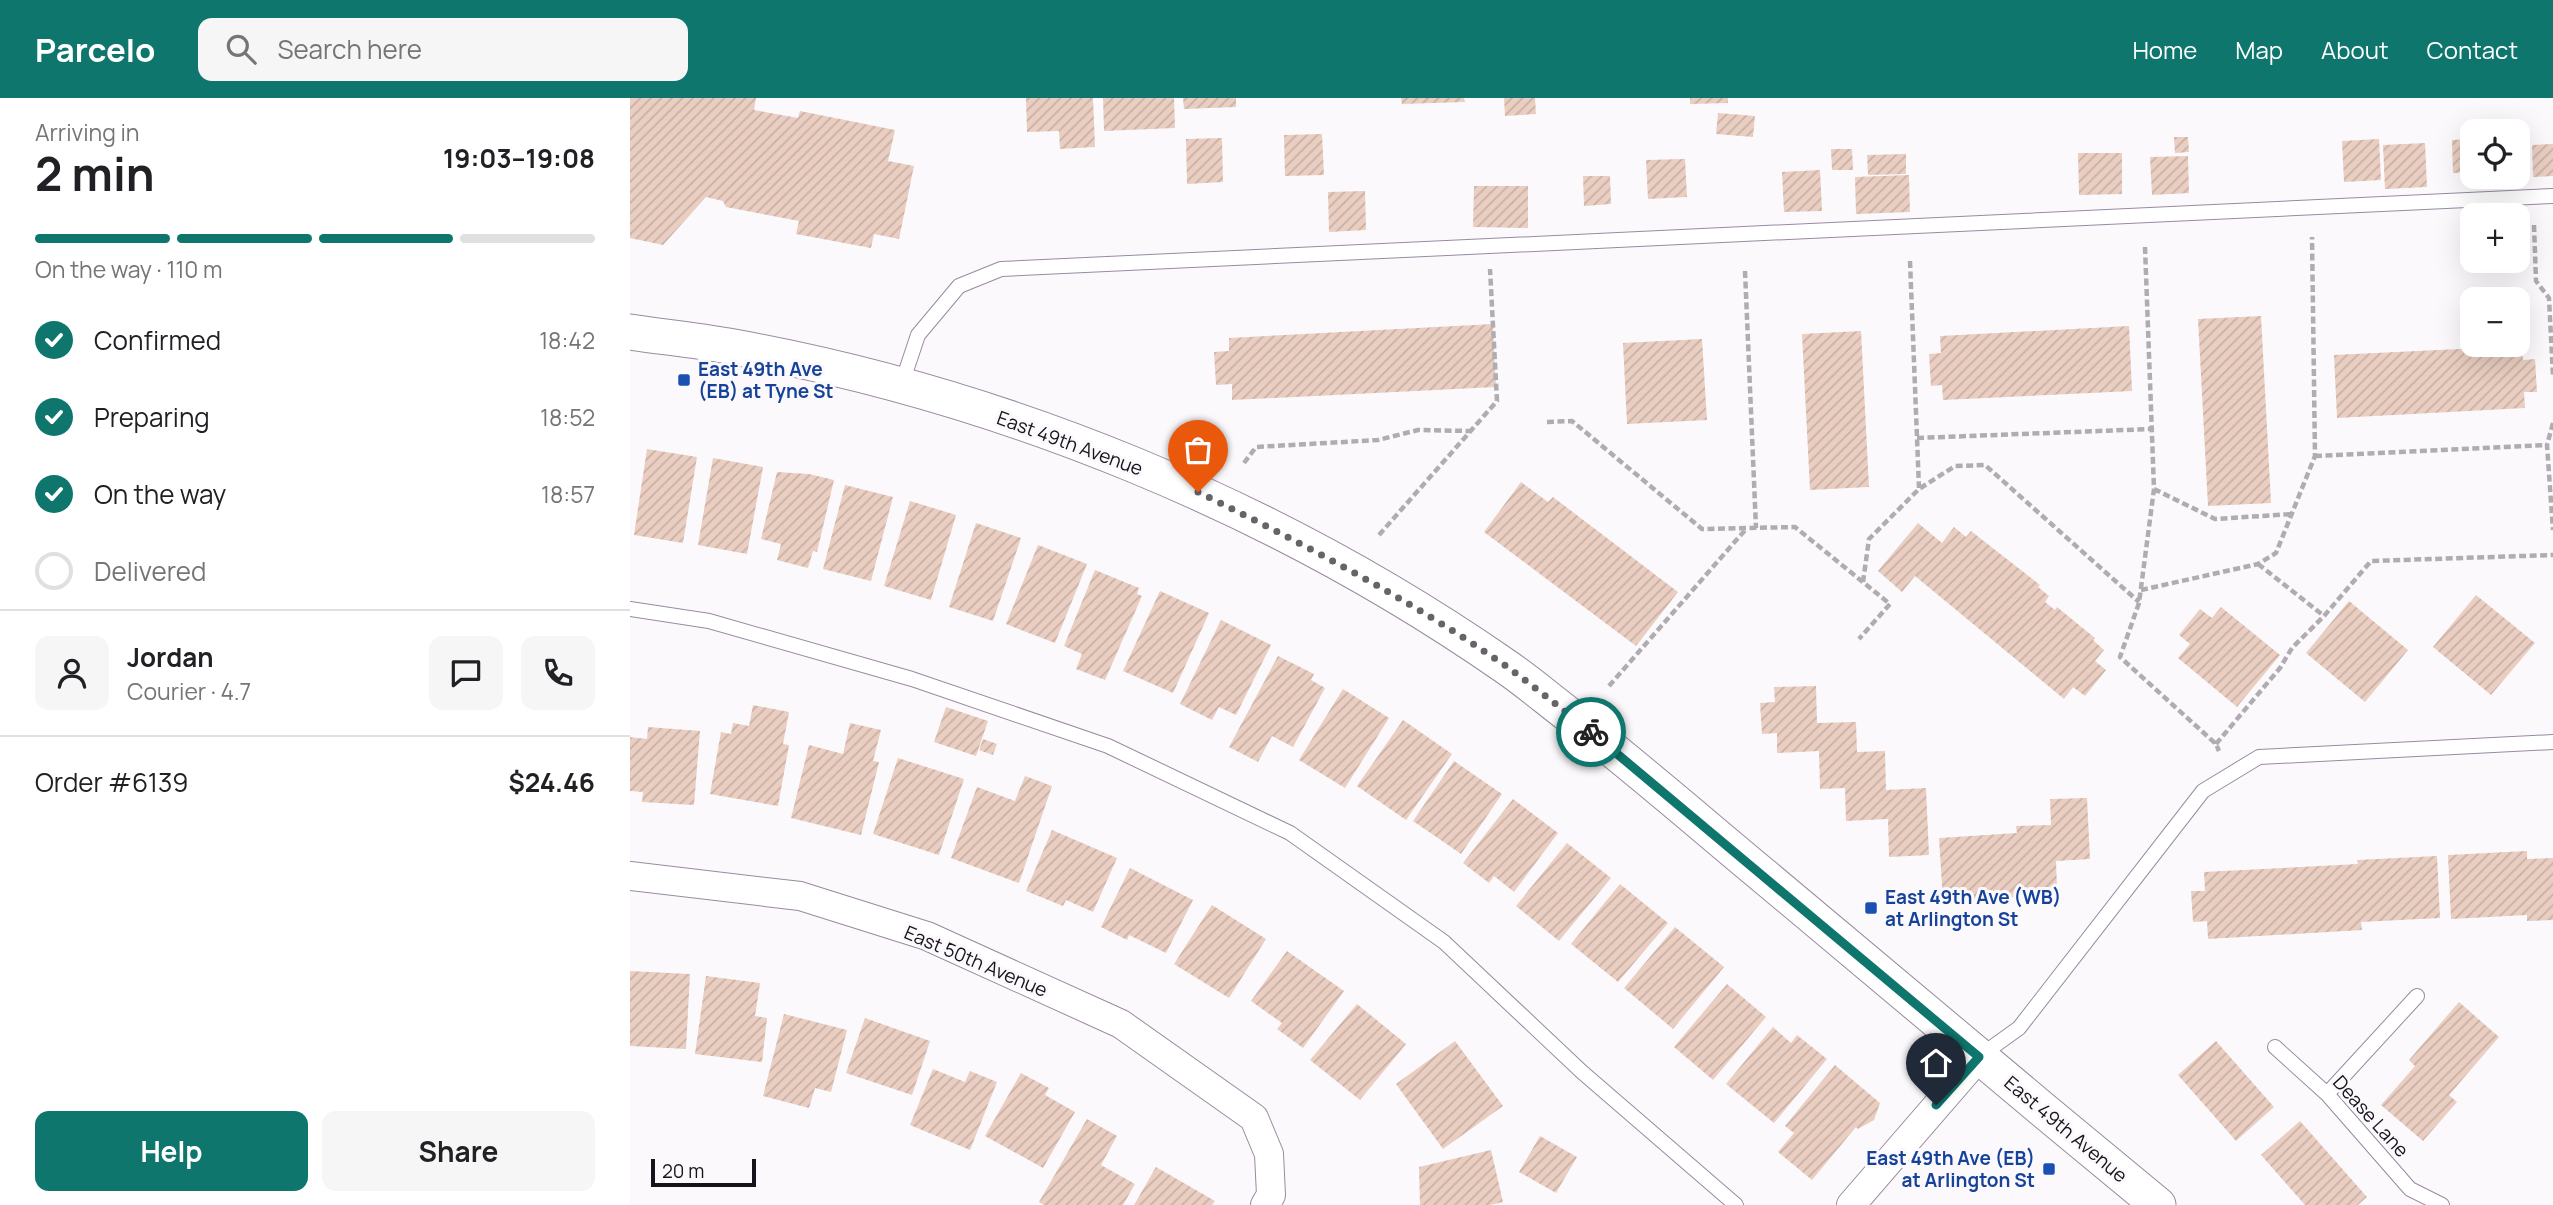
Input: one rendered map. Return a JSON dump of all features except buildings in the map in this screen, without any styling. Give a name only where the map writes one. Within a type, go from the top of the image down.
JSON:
[{"type":"street","name":"East 49th Avenue","points":[[630,332],[727,346],[832,368],[1041,429],[1198,492],[1277,531],[1411,606],[1506,667],[1619,754],[2158,1205]]},
{"type":"street","name":"East 50th Avenue","points":[[630,876],[800,896],[927,936],[1121,1024],[1254,1118],[1269,1154],[1271,1195],[1265,1205]]},
{"type":"street","points":[[1851,1205],[1979,1057]]},
{"type":"lane","points":[[901,386],[918,335],[959,286],[1001,269],[2553,196]]},
{"type":"lane","points":[[630,609],[709,621],[874,668],[1108,746],[1290,833],[1444,942],[1582,1072],[1736,1205]]},
{"type":"lane","points":[[1979,1057],[2019,1028],[2203,791],[2259,757],[2553,742]]},
{"type":"lane","points":[[2327,1094],[2417,996]]},
{"type":"lane","name":"Dease Lane","points":[[2275,1047],[2327,1094],[2410,1189],[2442,1205]]},
{"type":"path","points":[[2534,225],[2536,281],[2549,298],[2553,376]]},
{"type":"path","points":[[2141,590],[2259,564],[2276,553],[2315,456],[2312,237]]},
{"type":"path","points":[[1379,535],[1497,401],[1489,245]]},
{"type":"path","points":[[2145,247],[2154,489],[2139,603],[2120,657],[2216,744],[2230,775]]},
{"type":"path","points":[[1910,261],[1919,489]]},
{"type":"path","points":[[1745,271],[1756,528]]},
{"type":"path","points":[[683,387],[684,380]]},
{"type":"path","points":[[1548,422],[1572,421],[1702,530],[1795,527],[1890,604],[1859,639]]},
{"type":"path","points":[[2553,423],[2547,445],[2553,530]]},
{"type":"path","points":[[1917,438],[2151,429]]},
{"type":"path","points":[[1244,463],[1256,447],[1378,440],[1418,430],[1470,431]]},
{"type":"path","points":[[2315,456],[2547,445]]},
{"type":"path","points":[[1863,582],[1869,539],[1919,489],[1955,466],[1985,465],[2139,603]]},
{"type":"path","points":[[2154,489],[2215,519],[2292,514]]},
{"type":"path","points":[[1609,686],[1747,528]]},
{"type":"path","points":[[2216,744],[2280,668],[2292,648],[2324,616],[2371,561],[2553,555]]},
{"type":"path","points":[[2259,564],[2324,616]]},
{"type":"path","points":[[2044,1176],[2049,1169]]},
{"type":"way so far","points":[[1198,492],[1277,531],[1411,606],[1506,667],[1591,732]]},
{"type":"place","name":"East 49th Ave (EB) at Tyne St","points":[[684,380]]},
{"type":"place","name":"East 49th Ave (WB) at Arlington St","points":[[1871,908]]},
{"type":"place","name":"East 49th Ave (EB) at Arlington St","points":[[2049,1169]]},
{"type":"route","points":[[1591,732],[1979,1057],[1936,1105]]}]
